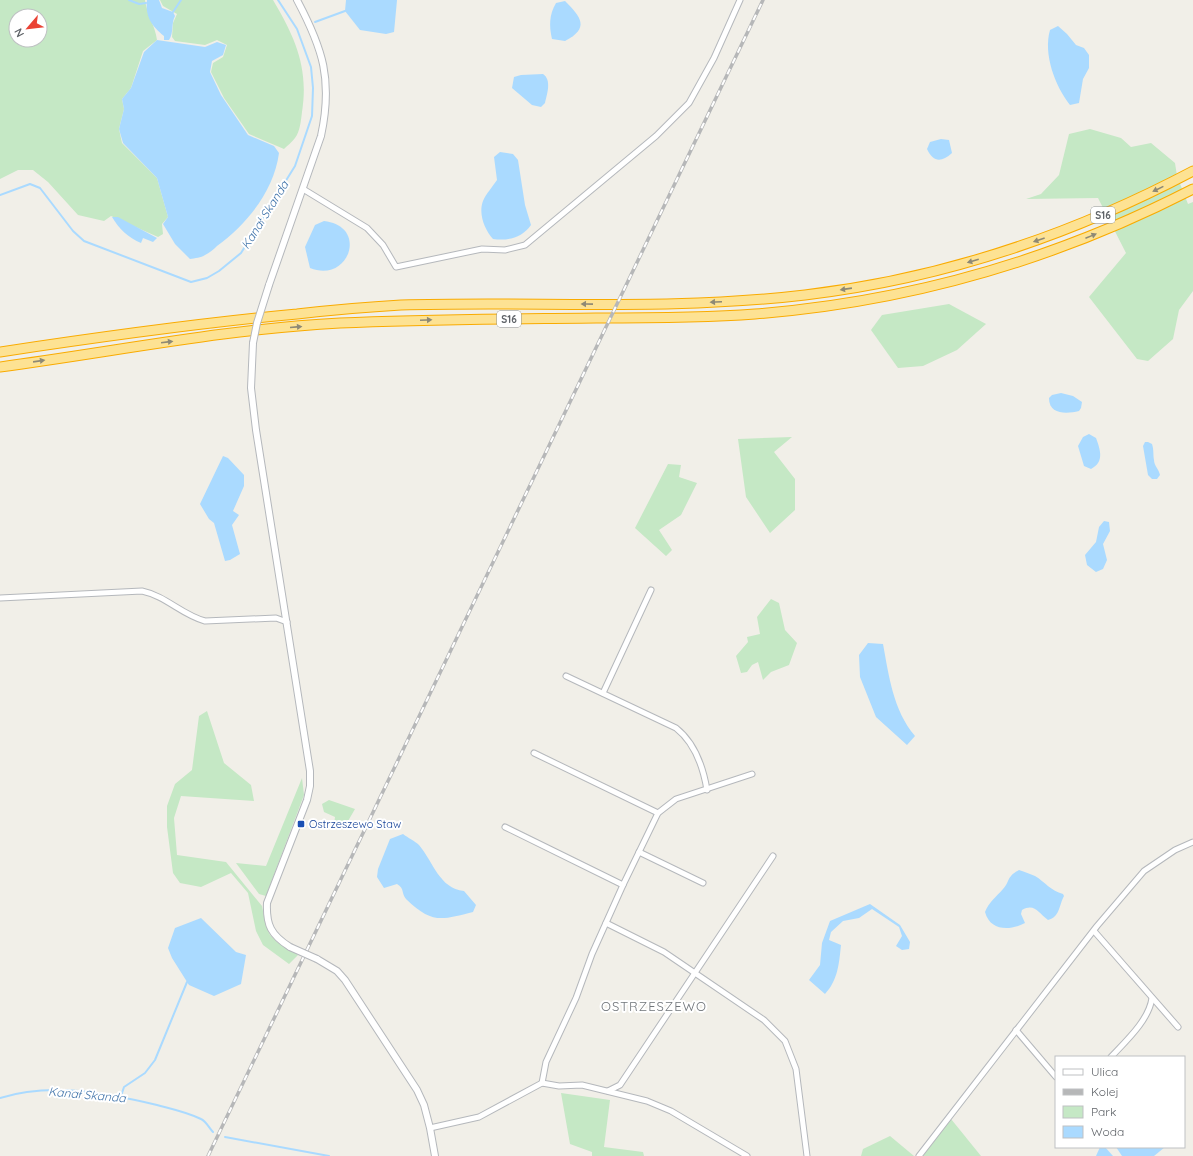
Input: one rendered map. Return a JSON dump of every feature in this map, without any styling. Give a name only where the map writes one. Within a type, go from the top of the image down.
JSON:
[{"type":"highway","name":"S16","points":[[0,352],[149,330],[253,318],[398,305],[668,304],[805,295],[887,282],[940,270],[1010,250],[1068,230],[1121,207],[1193,172]]},
{"type":"highway","name":"S16","points":[[0,367],[152,343],[337,323],[476,319],[664,318],[766,313],[874,299],[975,275],[1073,243],[1120,224],[1193,189]]},
{"type":"street","points":[[297,0],[312,28],[324,61],[327,89],[326,112],[321,136],[257,323],[253,343],[252,395],[310,771],[310,786],[267,903],[266,916],[274,934],[290,947],[317,959],[337,971],[348,984],[412,1082],[424,1105],[435,1156]]},
{"type":"street","points":[[303,189],[366,228],[383,245],[396,266],[482,249],[504,250],[525,245],[656,136],[689,103],[714,58],[740,0]]},
{"type":"street","points":[[603,693],[651,590]]},
{"type":"street","points":[[0,598],[142,591],[163,598],[194,618],[205,621],[276,618],[287,622]]},
{"type":"street","points":[[566,676],[676,728],[687,737],[704,772],[707,790]]},
{"type":"street","points":[[534,753],[658,813]]},
{"type":"street","points":[[542,1083],[546,1062],[576,998],[623,885],[658,813],[676,799],[752,774]]},
{"type":"street","points":[[505,827],[623,885]]},
{"type":"street","points":[[919,1156],[1094,931],[1144,871],[1175,850],[1193,842]]},
{"type":"street","points":[[639,852],[703,883]]},
{"type":"street","points":[[608,1091],[620,1085],[773,856]]},
{"type":"street","points":[[606,923],[664,952],[764,1020],[785,1041],[796,1070],[807,1156]]},
{"type":"street","points":[[1094,931],[1178,1027]]},
{"type":"street","points":[[1112,1056],[1130,1037],[1150,1008],[1152,998]]},
{"type":"street","points":[[1016,1030],[1055,1076]]},
{"type":"street","points":[[430,1128],[479,1117],[542,1083],[559,1086],[582,1085],[647,1102],[671,1111],[738,1154],[747,1156]]},
{"type":"green space","points":[[0,0],[145,0],[157,40],[143,51],[131,88],[122,99],[124,109],[119,129],[122,143],[157,178],[168,217],[162,224],[163,234],[158,237],[111,216],[104,221],[78,215],[48,182],[33,170],[18,170],[0,179]]},
{"type":"green space","points":[[160,0],[273,0],[294,40],[302,67],[304,81],[304,96],[299,129],[295,138],[284,149],[249,134],[224,98],[211,72],[213,63],[223,57],[227,45],[217,40],[205,45],[175,41],[172,37],[173,23],[177,14],[163,6]]},
{"type":"green space","points":[[1090,129],[1121,138],[1131,147],[1151,143],[1175,163],[1177,176],[1188,204],[1193,202],[1193,291],[1179,310],[1173,339],[1148,361],[1137,359],[1089,297],[1126,253],[1098,198],[1026,199],[1041,194],[1059,175],[1069,134]]},
{"type":"green space","points":[[949,304],[986,324],[957,350],[923,366],[898,368],[871,330],[882,315]]},
{"type":"green space","points":[[792,437],[774,452],[795,479],[795,510],[770,533],[746,497],[738,439]]},
{"type":"green space","points":[[668,464],[681,465],[679,477],[697,483],[681,515],[659,530],[672,550],[666,556],[635,528]]},
{"type":"green space","points":[[771,599],[779,603],[785,630],[797,643],[789,665],[771,672],[763,680],[758,662],[752,665],[747,672],[741,673],[736,656],[748,642],[747,637],[760,634],[757,617]]},
{"type":"green space","points":[[207,711],[224,763],[251,785],[254,801],[181,796],[174,818],[177,855],[226,862],[262,906],[266,926],[270,935],[277,942],[298,955],[289,964],[263,945],[256,931],[248,893],[231,873],[201,887],[180,883],[173,873],[167,827],[167,806],[175,784],[192,770],[199,716]]},
{"type":"green space","points":[[302,778],[304,795],[266,896],[259,894],[236,863],[266,866]]},
{"type":"green space","points":[[329,800],[355,809],[344,828],[334,824],[335,817],[324,812],[322,804]]},
{"type":"green space","points":[[561,1093],[610,1100],[604,1147],[643,1152],[644,1156],[592,1156],[592,1152],[570,1144]]},
{"type":"green space","points":[[951,1119],[981,1156],[922,1156]]},
{"type":"green space","points":[[890,1136],[914,1156],[861,1156],[863,1149]]},
{"type":"water","points":[[147,0],[159,0],[162,8],[173,12],[175,16],[171,37],[169,40],[164,40],[164,36],[150,21],[147,11]]},
{"type":"water","points":[[346,0],[397,0],[394,32],[386,34],[360,30],[345,11]]},
{"type":"water","points":[[565,1],[579,17],[580,27],[578,32],[565,41],[552,39],[550,25],[552,12],[556,3]]},
{"type":"water","points":[[1058,26],[1076,45],[1084,48],[1089,55],[1089,68],[1083,79],[1079,103],[1070,105],[1055,79],[1049,59],[1048,39],[1050,30]]},
{"type":"water","points":[[157,40],[205,47],[217,42],[226,45],[223,55],[212,61],[210,72],[221,95],[248,135],[274,146],[279,153],[271,180],[257,206],[239,228],[208,253],[198,258],[190,259],[175,244],[163,224],[168,217],[157,178],[123,143],[119,129],[124,109],[122,99],[131,88],[144,52]]},
{"type":"water","points":[[543,74],[548,83],[548,91],[545,103],[541,107],[532,105],[512,88],[514,77],[521,75]]},
{"type":"water","points":[[941,139],[949,140],[952,153],[941,160],[938,160],[932,157],[927,149],[930,142]]},
{"type":"water","points":[[500,152],[513,154],[518,160],[525,205],[531,225],[519,236],[509,239],[493,239],[483,222],[481,211],[484,198],[497,180],[494,157]]},
{"type":"water","points":[[112,217],[118,217],[157,238],[153,242],[143,238],[141,243],[132,239]]},
{"type":"water","points":[[324,221],[338,225],[346,233],[350,242],[348,252],[343,261],[335,268],[324,271],[310,268],[305,247],[315,225]]},
{"type":"water","points":[[1061,393],[1073,396],[1082,402],[1079,411],[1064,413],[1052,408],[1049,398],[1052,395]]},
{"type":"water","points":[[1089,434],[1096,438],[1100,455],[1098,463],[1091,469],[1084,466],[1078,446],[1083,437]]},
{"type":"water","points":[[1145,442],[1152,444],[1154,462],[1160,475],[1157,479],[1152,479],[1148,475],[1143,446]]},
{"type":"water","points":[[223,456],[228,458],[244,475],[244,486],[233,511],[239,515],[232,525],[240,554],[230,560],[225,561],[214,523],[209,519],[200,504]]},
{"type":"water","points":[[1104,521],[1109,522],[1110,531],[1103,544],[1107,560],[1103,569],[1096,572],[1087,565],[1085,555],[1096,542],[1099,527]]},
{"type":"water","points":[[868,643],[883,644],[890,680],[897,704],[915,736],[907,745],[876,717],[860,677],[859,655]]},
{"type":"water","points":[[403,834],[419,845],[443,880],[456,889],[464,891],[476,905],[473,912],[453,917],[437,918],[423,913],[415,907],[406,899],[402,889],[397,884],[384,888],[377,877],[378,869],[390,839]]},
{"type":"water","points":[[1019,870],[1035,876],[1064,896],[1059,910],[1052,918],[1048,920],[1033,908],[1026,908],[1022,910],[1021,914],[1025,923],[1019,926],[1001,928],[991,923],[985,912],[1010,877]]},
{"type":"water","points":[[870,904],[900,925],[910,942],[909,949],[902,950],[896,946],[902,936],[899,927],[872,909],[859,918],[843,921],[831,932],[829,940],[841,945],[835,977],[833,983],[825,994],[809,980],[820,965],[822,943],[830,921]]},
{"type":"water","points":[[201,918],[236,952],[246,955],[241,984],[214,996],[189,985],[172,958],[168,948],[175,928]]},
{"type":"water","points":[[1100,1148],[1106,1148],[1113,1156],[1096,1156]]},
{"type":"water","points":[[1117,1148],[1164,1148],[1154,1156],[1122,1156]]},
{"type":"waterway","points":[[129,0],[139,4],[146,3]]},
{"type":"waterway","points":[[173,12],[181,0]]},
{"type":"waterway","name":"Kanał Skanda","points":[[0,195],[30,184],[40,188],[73,231],[84,241],[191,282],[207,278],[219,271],[241,253],[295,166],[312,116],[313,88],[311,67],[297,29],[278,0]]},
{"type":"waterway","points":[[315,22],[345,11]]},
{"type":"waterway","points":[[121,1096],[124,1087],[145,1073],[155,1060],[187,982]]},
{"type":"waterway","name":"Kanał Skanda","points":[[0,1098],[19,1093],[39,1091],[59,1090],[99,1093],[157,1105],[185,1113],[203,1120],[213,1132]]},
{"type":"waterway","name":"Kanał Skanda","points":[[225,1137],[329,1156]]},
{"type":"railway","points":[[208,1156],[763,0]]},
{"type":"place","name":"Ostrzeszewo Staw","points":[[301,824]]},
{"type":"district","name":"OSTRZESZEWO","points":[[654,1006]]}]
